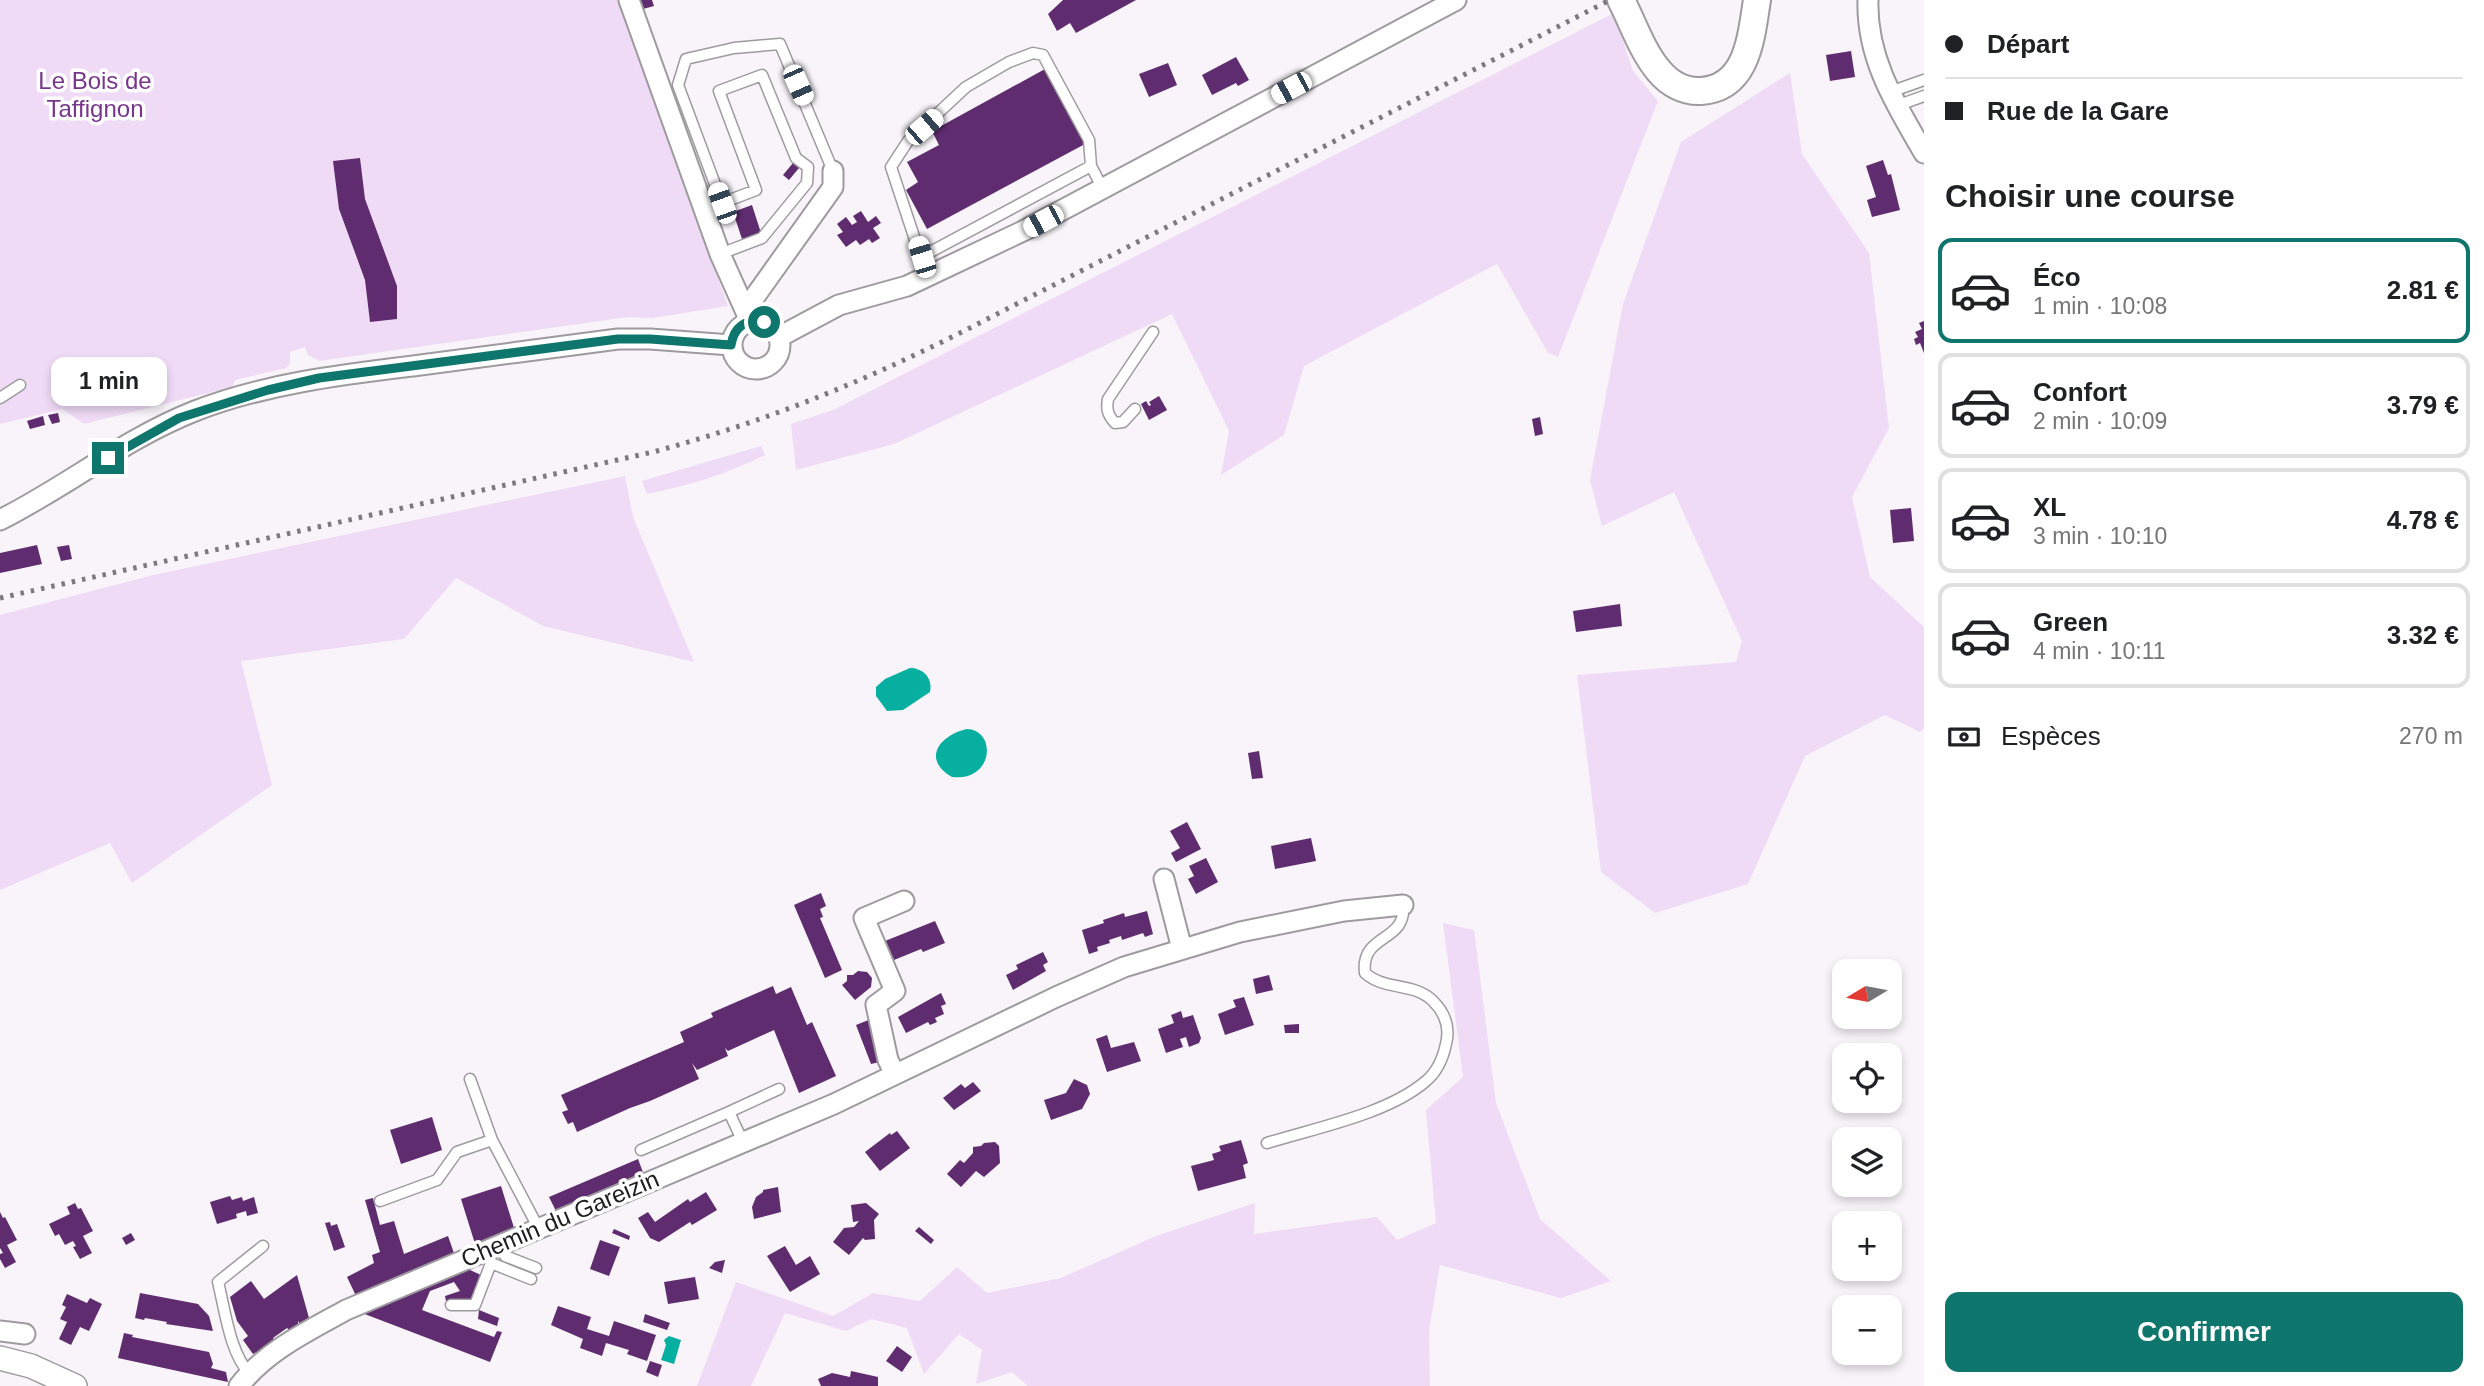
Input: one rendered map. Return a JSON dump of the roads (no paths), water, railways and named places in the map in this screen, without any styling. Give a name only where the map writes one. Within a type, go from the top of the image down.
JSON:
[{"type":"main road","points":[[1621,0],[1658,71],[1678,87],[1694,91],[1709,90],[1724,84],[1741,68],[1750,43],[1757,0]]},
{"type":"street","points":[[629,0],[713,207],[720,254],[748,315],[771,325],[779,337],[779,352],[770,365],[756,370],[748,368],[736,359],[731,345],[736,329],[748,315],[833,187],[833,171]]},
{"type":"street","points":[[779,337],[839,305],[907,286],[1023,232],[1456,0]]},
{"type":"street","points":[[1868,0],[1869,29],[1875,58],[1893,99],[1924,153]]},
{"type":"street","points":[[0,520],[44,498],[162,426],[198,410],[268,390],[319,378],[618,339],[731,345]]},
{"type":"street","points":[[1164,879],[1182,949]]},
{"type":"street","points":[[895,1074],[888,1060],[876,1005],[895,991],[864,918],[904,901]]},
{"type":"street","name":"Chemin du Gareizin","points":[[245,1380],[288,1342],[346,1310],[492,1253],[539,1229],[834,1104],[1124,967],[1240,932],[1344,911],[1403,905]]},
{"type":"street","points":[[0,1331],[25,1334]]},
{"type":"street","points":[[0,1359],[30,1366],[75,1386]]},
{"type":"lane","points":[[720,254],[762,238],[807,183],[807,167],[796,158],[762,75],[719,91],[757,190],[713,207],[678,85],[686,59],[734,48],[780,44],[833,171]]},
{"type":"lane","points":[[927,276],[891,167],[908,141],[966,87],[1009,62],[1033,53],[1043,55],[1089,140],[1091,166],[1103,189]]},
{"type":"lane","points":[[1893,99],[1924,80]]},
{"type":"lane","points":[[1893,99],[1924,96]]},
{"type":"lane","points":[[922,257],[1091,166]]},
{"type":"lane","points":[[1135,409],[1123,422],[1115,423],[1108,415],[1106,407],[1108,399],[1153,332]]},
{"type":"lane","points":[[0,398],[20,385]]},
{"type":"lane","points":[[1267,1143],[1403,1098],[1428,1080],[1442,1060],[1448,1037],[1447,1021],[1433,1000],[1417,990],[1375,982],[1365,973],[1363,959],[1369,949],[1400,926],[1404,915],[1403,905]]},
{"type":"lane","points":[[470,1079],[492,1140],[539,1229]]},
{"type":"lane","points":[[641,1150],[779,1089]]},
{"type":"lane","points":[[729,1112],[743,1142]]},
{"type":"lane","points":[[380,1201],[437,1180],[457,1152],[492,1140]]},
{"type":"lane","points":[[245,1380],[218,1282],[263,1246]]},
{"type":"lane","points":[[492,1253],[536,1268]]},
{"type":"lane","points":[[492,1253],[531,1279]]},
{"type":"lane","points":[[451,1305],[475,1305],[492,1253]]},
{"type":"railway","points":[[0,598],[653,452],[771,415],[846,386],[958,334],[1610,0]]},
{"type":"park label","name":"Le Bois de Taffignon","points":[[95,95]]}]
